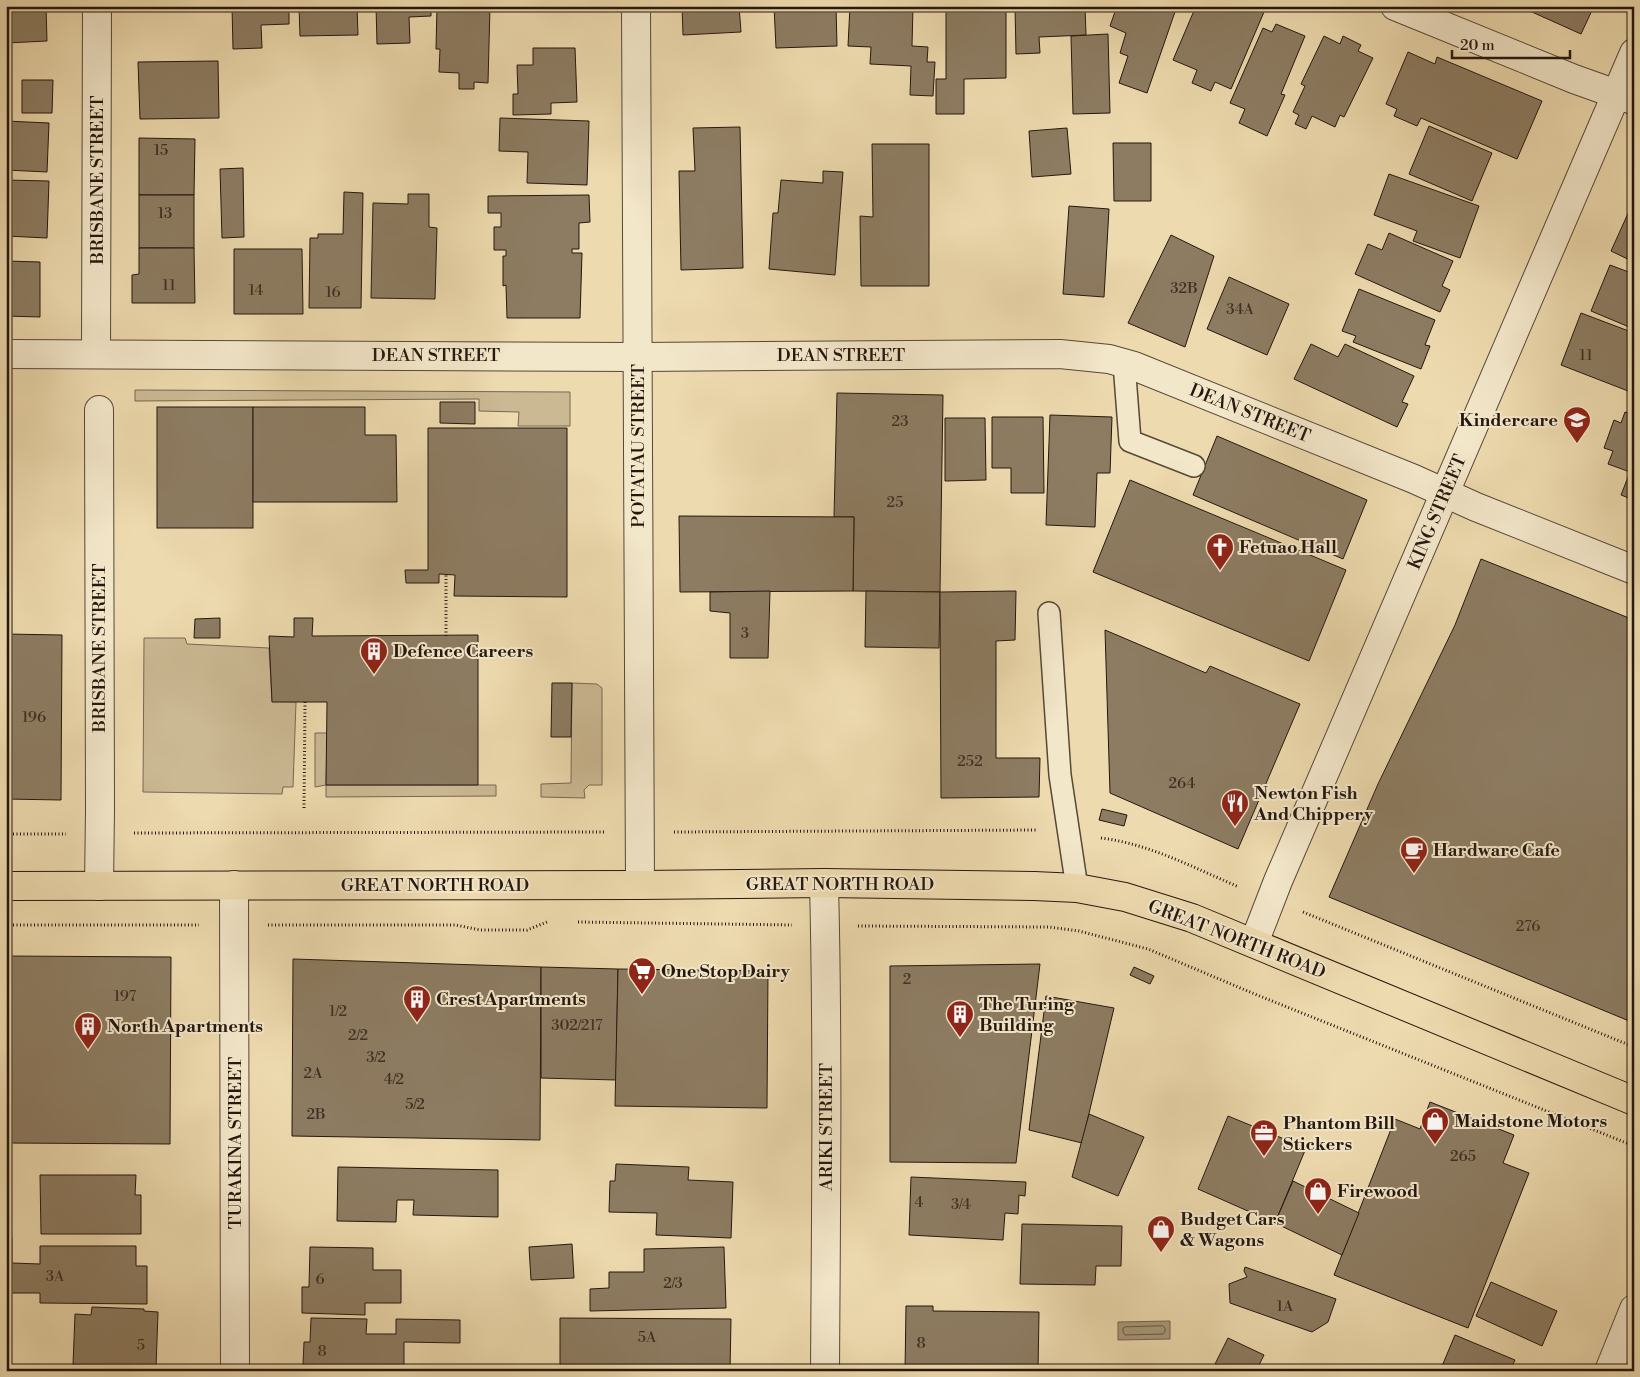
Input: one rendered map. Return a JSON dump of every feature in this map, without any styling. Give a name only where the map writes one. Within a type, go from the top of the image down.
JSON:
[{"type":"main road","name":"GREAT NORTH ROAD","points":[[6,886],[640,886],[824,883],[1077,888],[1125,897],[1192,918],[1634,1101]]},
{"type":"street","name":"BRISBANE STREET","points":[[96,354],[97,6]]},
{"type":"street","name":"POTATAU STREET","points":[[636,6],[640,886]]},
{"type":"street","points":[[1395,6],[1574,79],[1625,97]]},
{"type":"street","name":"KING STREET","points":[[1254,943],[1278,880],[1446,493],[1625,97],[1634,53]]},
{"type":"street","name":"DEAN STREET","points":[[6,354],[638,357],[1060,354],[1109,359],[1134,366],[1634,570]]},
{"type":"street","name":"BRISBANE STREET","points":[[99,410],[99,886]]},
{"type":"street","name":"ARIKI STREET","points":[[824,883],[826,941],[825,1371]]},
{"type":"street","name":"TURAKINA STREET","points":[[234,885],[235,1371]]},
{"type":"street","points":[[1608,1371],[1634,1309]]},
{"type":"lane","points":[[1124,363],[1130,441],[1194,466]]},
{"type":"lane","points":[[1049,613],[1060,775],[1077,888]]},
{"type":"path","points":[[446,574],[446,636]]},
{"type":"path","points":[[304,808],[305,702]]},
{"type":"shaded area","points":[[135,390],[570,392],[570,426],[518,426],[519,412],[479,411],[479,399],[135,401]]},
{"type":"shaded area","points":[[144,638],[185,638],[187,644],[269,648],[272,701],[296,702],[293,787],[283,787],[282,794],[143,792]]},
{"type":"shaded area","points":[[572,683],[597,684],[602,688],[602,785],[589,785],[584,790],[585,798],[541,797],[541,784],[571,783]]},
{"type":"shaded area","points":[[315,733],[327,733],[326,785],[315,787]]},
{"type":"shaded area","points":[[326,785],[496,785],[496,796],[326,797]]},
{"type":"water","points":[[1170,1321],[1170,1339],[1118,1340],[1118,1322]]},
{"type":"building","points":[[6,6],[46,6],[47,41],[6,43]]},
{"type":"building","points":[[232,6],[289,6],[289,24],[261,25],[262,48],[233,49]]},
{"type":"building","points":[[299,6],[357,6],[358,35],[300,36]]},
{"type":"building","points":[[376,6],[431,6],[431,16],[409,17],[410,43],[377,44]]},
{"type":"building","points":[[437,6],[490,6],[488,83],[474,82],[474,89],[459,89],[459,73],[439,72],[440,49],[436,49]]},
{"type":"building","points":[[682,6],[739,6],[741,32],[683,35]]},
{"type":"building","points":[[774,6],[836,6],[837,46],[776,48]]},
{"type":"building","points":[[850,6],[913,6],[912,46],[928,47],[927,62],[935,62],[933,96],[910,95],[911,66],[870,64],[871,47],[848,46]]},
{"type":"building","points":[[946,6],[1006,6],[1006,78],[964,79],[964,114],[936,114],[936,79],[946,79]]},
{"type":"building","points":[[1015,6],[1085,6],[1086,35],[1039,37],[1040,53],[1016,54]]},
{"type":"building","points":[[1117,6],[1177,6],[1147,93],[1119,83],[1128,56],[1120,53],[1126,33],[1110,26]]},
{"type":"building","points":[[1196,6],[1251,6],[1264,12],[1231,89],[1215,82],[1211,91],[1192,83],[1197,70],[1173,60]]},
{"type":"building","points":[[1534,6],[1594,6],[1581,34],[1532,12]]},
{"type":"building","points":[[1276,24],[1305,36],[1281,94],[1285,95],[1267,136],[1239,123],[1245,109],[1230,103],[1263,28],[1272,32]]},
{"type":"building","points":[[1108,34],[1110,113],[1073,114],[1071,36]]},
{"type":"building","points":[[1324,36],[1340,44],[1343,36],[1361,45],[1358,51],[1373,58],[1344,117],[1340,115],[1335,127],[1312,116],[1306,129],[1295,124],[1299,115],[1293,112],[1305,86],[1301,84]]},
{"type":"building","points":[[533,48],[575,48],[577,102],[551,103],[551,114],[513,115],[513,94],[518,94],[517,65],[533,65]]},
{"type":"building","points":[[1408,52],[1435,64],[1437,57],[1542,101],[1517,159],[1421,118],[1417,126],[1394,116],[1397,109],[1386,104]]},
{"type":"building","points":[[218,61],[219,118],[140,119],[138,62]]},
{"type":"building","points":[[22,80],[53,80],[52,113],[22,113]]},
{"type":"building","points":[[500,118],[589,121],[587,185],[527,183],[528,152],[499,151]]},
{"type":"building","points":[[6,121],[49,123],[47,172],[6,170]]},
{"type":"building","points":[[1429,126],[1492,153],[1472,201],[1409,174]]},
{"type":"building","points":[[740,127],[743,268],[681,270],[679,171],[695,171],[693,128]]},
{"type":"building","points":[[1067,128],[1071,174],[1032,177],[1029,131]]},
{"type":"building","points":[[139,138],[195,139],[194,195],[139,195]]},
{"type":"building","points":[[1113,143],[1151,143],[1151,201],[1114,201]]},
{"type":"building","points":[[872,144],[929,144],[929,286],[861,286],[860,216],[873,217]]},
{"type":"building","points":[[243,168],[244,237],[222,238],[220,169]]},
{"type":"building","points":[[823,171],[843,172],[835,275],[769,269],[773,213],[778,213],[781,180],[823,183]]},
{"type":"building","points":[[1389,174],[1479,206],[1460,258],[1413,241],[1417,231],[1374,215]]},
{"type":"building","points":[[6,180],[49,181],[47,238],[6,236]]},
{"type":"building","points":[[344,192],[363,193],[361,308],[309,308],[310,238],[318,238],[318,234],[343,234]]},
{"type":"building","points":[[408,194],[429,194],[429,227],[437,228],[435,299],[371,298],[373,203],[408,204]]},
{"type":"building","points":[[139,195],[194,195],[194,248],[139,248]]},
{"type":"building","points":[[589,195],[590,222],[579,223],[579,249],[572,249],[572,253],[582,253],[580,318],[507,318],[506,285],[503,286],[503,256],[506,256],[506,250],[494,250],[494,227],[501,227],[501,213],[488,213],[488,196]]},
{"type":"building","points":[[1069,206],[1109,209],[1104,297],[1063,294]]},
{"type":"building","points":[[1630,209],[1634,210],[1634,262],[1611,251]]},
{"type":"building","points":[[1389,233],[1453,261],[1442,286],[1450,290],[1440,312],[1355,274],[1368,244],[1382,250]]},
{"type":"building","points":[[1171,235],[1214,256],[1185,347],[1128,323]]},
{"type":"building","points":[[139,248],[194,248],[195,303],[132,303],[132,275],[139,274]]},
{"type":"building","points":[[234,249],[302,249],[303,314],[234,314]]},
{"type":"building","points":[[6,261],[40,262],[40,317],[6,316]]},
{"type":"building","points":[[1610,265],[1634,274],[1634,329],[1591,311]]},
{"type":"building","points":[[1229,277],[1289,304],[1267,355],[1207,329]]},
{"type":"building","points":[[1359,289],[1435,320],[1425,345],[1430,346],[1421,369],[1353,342],[1356,336],[1342,331]]},
{"type":"building","points":[[1581,313],[1634,333],[1632,348],[1634,349],[1634,377],[1628,391],[1561,365]]},
{"type":"building","points":[[1311,344],[1338,357],[1345,344],[1414,376],[1402,402],[1408,404],[1397,427],[1294,379]]},
{"type":"building","points":[[837,393],[943,395],[940,592],[853,591],[854,517],[834,517]]},
{"type":"building","points":[[440,402],[475,402],[475,424],[440,423]]},
{"type":"building","points":[[157,407],[253,407],[253,528],[157,528]]},
{"type":"building","points":[[253,407],[365,407],[365,435],[396,435],[397,502],[253,502]]},
{"type":"building","points":[[1625,412],[1634,415],[1634,500],[1621,495],[1630,472],[1608,464],[1613,451],[1604,448],[1614,420],[1621,423]]},
{"type":"building","points":[[1050,415],[1112,417],[1110,473],[1097,473],[1095,527],[1046,525]]},
{"type":"building","points":[[992,417],[1043,417],[1044,493],[1011,493],[1011,468],[992,468]]},
{"type":"building","points":[[945,418],[985,418],[986,480],[945,481]]},
{"type":"building","points":[[428,428],[567,428],[567,597],[454,596],[455,575],[439,574],[439,583],[406,583],[405,570],[428,570]]},
{"type":"building","points":[[1217,436],[1367,500],[1343,559],[1193,495]]},
{"type":"building","name":"Fetuao Hall","points":[[1130,480],[1346,570],[1309,661],[1093,572]]},
{"type":"building","points":[[679,516],[854,517],[853,591],[680,592]]},
{"type":"building","points":[[1481,559],[1634,620],[1634,1023],[1329,897],[1378,784],[1455,625]]},
{"type":"building","points":[[770,591],[768,658],[730,658],[730,613],[710,611],[710,592]]},
{"type":"building","points":[[866,591],[940,592],[939,648],[865,647]]},
{"type":"building","points":[[1016,591],[1015,640],[996,641],[996,758],[1040,758],[1039,797],[941,798],[940,592]]},
{"type":"building","points":[[220,618],[220,638],[194,638],[195,619]]},
{"type":"building","name":"Defence Careers","points":[[294,618],[313,618],[312,636],[478,635],[478,785],[326,785],[327,702],[272,702],[269,636],[294,637]]},
{"type":"building","points":[[1105,630],[1206,673],[1210,666],[1300,704],[1238,849],[1110,793]]},
{"type":"building","points":[[6,634],[62,635],[61,800],[6,799]]},
{"type":"building","points":[[552,683],[572,683],[571,737],[551,737]]},
{"type":"building","points":[[1102,809],[1127,815],[1124,826],[1099,820]]},
{"type":"building","name":"North Apartments","points":[[6,956],[171,957],[170,1144],[6,1143]]},
{"type":"building","name":"Crest Apartments","points":[[293,959],[541,967],[540,1140],[292,1136]]},
{"type":"building","name":"The Turing Building","points":[[1040,964],[1016,1163],[890,1162],[890,966]]},
{"type":"building","points":[[541,967],[618,969],[616,1080],[541,1078]]},
{"type":"building","points":[[1134,967],[1154,976],[1150,984],[1130,975]]},
{"type":"building","points":[[618,969],[768,971],[767,1108],[615,1106]]},
{"type":"building","points":[[1046,996],[1114,1008],[1082,1143],[1029,1130]]},
{"type":"building","points":[[1430,1102],[1514,1135],[1503,1163],[1529,1173],[1468,1328],[1334,1275],[1395,1119],[1420,1129]]},
{"type":"building","points":[[1089,1114],[1144,1137],[1118,1196],[1072,1177]]},
{"type":"building","points":[[1228,1116],[1306,1148],[1275,1223],[1198,1189]]},
{"type":"building","points":[[616,1164],[689,1167],[688,1180],[733,1182],[731,1238],[656,1235],[657,1213],[609,1212],[610,1181],[615,1181]]},
{"type":"building","points":[[338,1167],[498,1170],[498,1217],[413,1215],[414,1200],[397,1200],[396,1222],[337,1221]]},
{"type":"building","points":[[40,1175],[136,1175],[135,1195],[141,1195],[141,1234],[41,1234]]},
{"type":"building","points":[[911,1177],[1026,1182],[1025,1196],[1019,1195],[1018,1214],[1005,1213],[1003,1240],[909,1235]]},
{"type":"building","points":[[1293,1181],[1359,1213],[1342,1255],[1275,1223]]},
{"type":"building","points":[[1022,1224],[1122,1226],[1121,1266],[1096,1266],[1095,1285],[1020,1284]]},
{"type":"building","points":[[6,1237],[12,1237],[12,1265],[6,1266]]},
{"type":"building","points":[[572,1244],[574,1278],[531,1280],[529,1247]]},
{"type":"building","points":[[40,1246],[136,1246],[136,1266],[147,1266],[147,1304],[40,1303],[40,1293],[11,1293],[12,1263],[40,1264]]},
{"type":"building","points":[[310,1247],[373,1248],[373,1270],[401,1270],[401,1303],[365,1303],[365,1315],[302,1313],[302,1287],[309,1287]]},
{"type":"building","points":[[724,1247],[726,1308],[590,1311],[590,1289],[609,1288],[609,1272],[644,1272],[644,1249]]},
{"type":"building","points":[[1245,1267],[1336,1299],[1328,1322],[1312,1332],[1230,1303],[1229,1284],[1247,1277],[1244,1271]]},
{"type":"building","points":[[1491,1282],[1557,1311],[1542,1346],[1476,1316]]},
{"type":"building","points":[[906,1306],[933,1306],[933,1311],[1039,1312],[1038,1371],[905,1371]]},
{"type":"building","points":[[92,1307],[144,1309],[144,1311],[158,1312],[156,1368],[73,1365],[75,1314],[91,1315]]},
{"type":"building","points":[[311,1318],[367,1319],[366,1334],[396,1334],[396,1319],[460,1320],[460,1343],[404,1342],[404,1369],[364,1368],[364,1371],[312,1371],[312,1366],[303,1365],[304,1342],[310,1342]]},
{"type":"building","points":[[560,1318],[731,1319],[730,1371],[597,1369],[597,1371],[560,1371]]},
{"type":"building","points":[[1455,1335],[1515,1360],[1510,1371],[1440,1371]]},
{"type":"building","points":[[1228,1338],[1264,1355],[1256,1371],[1229,1371],[1215,1364]]},
{"type":"place","name":"Kindercare","points":[[1577,444]]},
{"type":"place","name":"Fetuao Hall","points":[[1220,571]]},
{"type":"place","name":"Defence Careers","points":[[374,675]]},
{"type":"place","name":"Newton Fish And Chippery","points":[[1235,827]]},
{"type":"place","name":"Hardware Cafe","points":[[1414,874]]},
{"type":"place","name":"One Stop Dairy","points":[[642,995]]},
{"type":"place","name":"Crest Apartments","points":[[417,1023]]},
{"type":"place","name":"The Turing Building","points":[[960,1038]]},
{"type":"place","name":"North Apartments","points":[[88,1050]]},
{"type":"place","name":"Maidstone Motors","points":[[1435,1145]]},
{"type":"place","name":"Phantom Bill Stickers","points":[[1264,1157]]},
{"type":"place","name":"Firewood","points":[[1318,1215]]},
{"type":"place","name":"Budget Cars & Wagons","points":[[1161,1253]]}]
